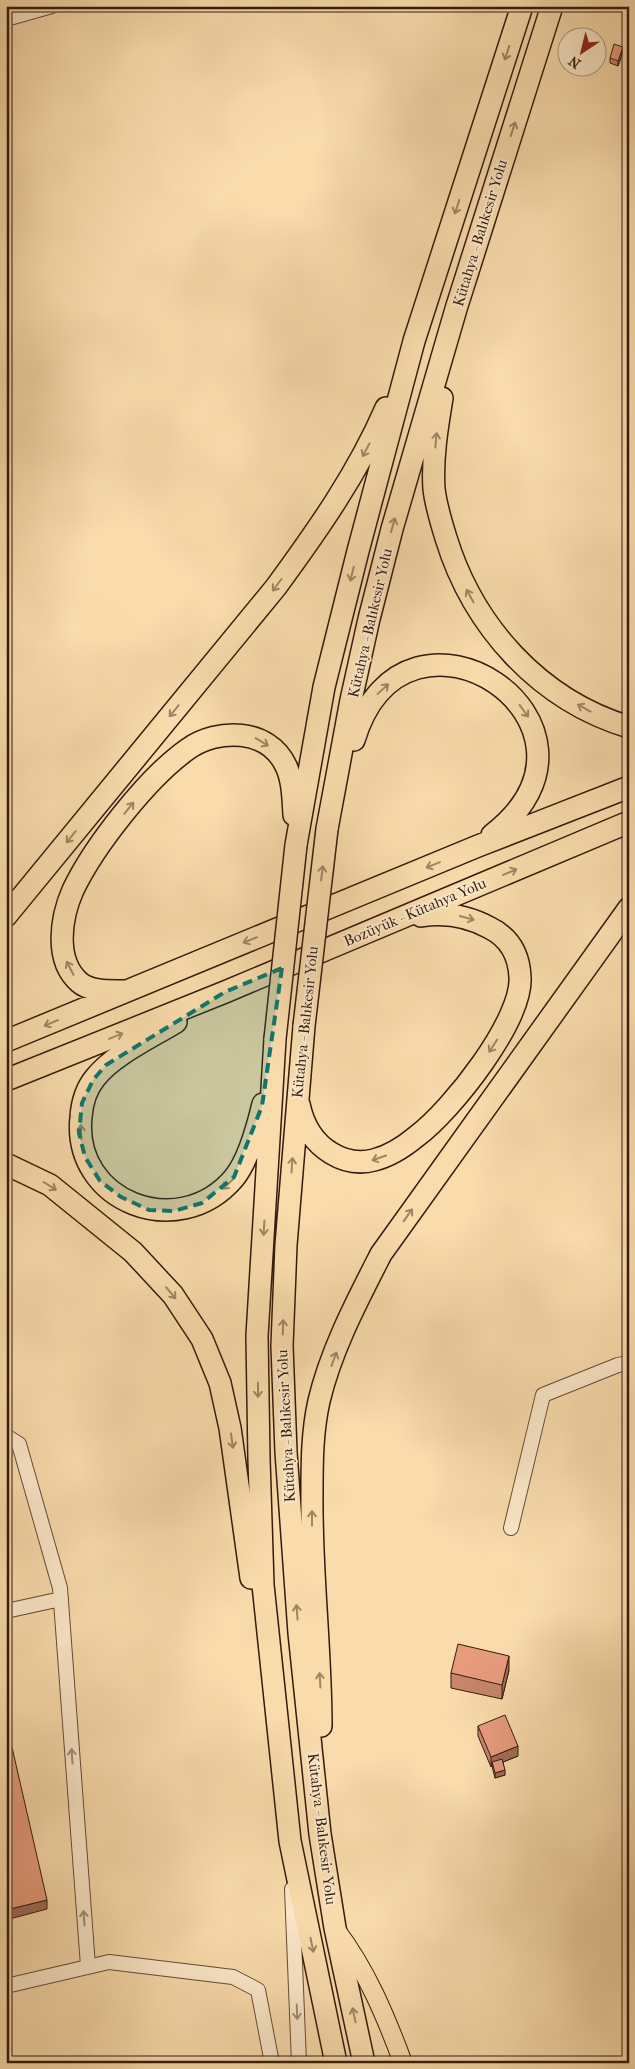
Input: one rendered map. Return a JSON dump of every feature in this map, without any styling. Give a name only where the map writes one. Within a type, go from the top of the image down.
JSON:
[{"type":"highway","name":"Kütahya - Balıkesir Yolu","points":[[336,2063],[290,1841],[263,1586],[258,1450],[258,1336],[275,1040],[296,845],[324,687],[414,341],[522,6]]},
{"type":"highway","name":"Kütahya - Balıkesir Yolu","points":[[364,2063],[335,1928],[320,1834],[298,1623],[286,1452],[282,1346],[286,1245],[297,1097],[327,829],[351,700],[369,619],[392,529],[456,309],[552,6]]},
{"type":"highway","points":[[456,309],[437,429],[434,490],[450,552],[462,583],[498,640],[540,680],[566,698],[593,713],[629,727]]},
{"type":"highway","points":[[6,916],[276,587],[315,534],[369,445],[414,341]]},
{"type":"highway","points":[[327,829],[358,725],[369,703],[385,685],[403,674],[425,666],[448,665],[473,670],[495,681],[513,696],[528,716],[536,739],[537,763],[532,784],[522,803],[508,823],[478,846]]},
{"type":"highway","points":[[126,991],[100,990],[80,983],[69,969],[62,945],[65,916],[73,890],[94,855],[111,830],[144,789],[167,766],[189,748],[208,739],[232,734],[253,737],[273,749],[286,766],[292,790],[296,845]]},
{"type":"highway","points":[[6,1041],[478,846],[629,787]]},
{"type":"highway","name":"Bozüyük - Kütahya Yolu","points":[[6,1080],[225,992],[629,822]]},
{"type":"highway","points":[[320,1834],[321,1702],[312,1530],[312,1446],[319,1400],[333,1359],[356,1304],[381,1254],[629,908]]},
{"type":"highway","points":[[297,1097],[302,1120],[324,1149],[338,1158],[355,1162],[374,1160],[395,1151],[419,1136],[467,1082],[494,1046],[513,1012],[515,1004],[520,978],[515,951],[499,932],[476,920],[455,915],[436,914],[401,918]]},
{"type":"highway","points":[[225,992],[106,1065],[93,1080],[82,1103],[79,1133],[85,1157],[100,1181],[121,1197],[149,1210],[174,1211],[202,1203],[220,1190],[234,1177],[251,1142],[262,1106],[275,1040]]},
{"type":"highway","points":[[6,1164],[50,1186],[132,1252],[174,1295],[202,1339],[220,1383],[230,1428],[257,1626],[284,1794]]},
{"type":"main road","points":[[335,1928],[360,1964],[403,2063]]},
{"type":"street","points":[[6,19],[52,6]]},
{"type":"street","points":[[511,1528],[543,1394],[618,1365],[629,1363]]},
{"type":"street","points":[[6,1436],[19,1444],[60,1588],[88,1966]]},
{"type":"street","points":[[6,1611],[61,1599]]},
{"type":"street","points":[[290,1841],[299,2063]]},
{"type":"street","points":[[6,1986],[108,1962],[233,1977],[258,1990],[272,2063]]},
{"type":"highlighted area","points":[[282,968],[262,1106],[234,1177],[202,1203],[174,1211],[149,1210],[121,1197],[100,1181],[85,1157],[79,1133],[82,1103],[93,1080],[106,1065],[225,992]]},
{"type":"building","points":[[614,44],[623,47],[618,61],[610,58]]},
{"type":"building","points":[[458,1644],[509,1656],[502,1685],[451,1673]]},
{"type":"building","points":[[505,1715],[518,1746],[491,1757],[478,1726]]},
{"type":"building","points":[[6,1721],[47,1900],[6,1910]]},
{"type":"building","points":[[502,1759],[505,1770],[495,1773],[492,1762]]}]
